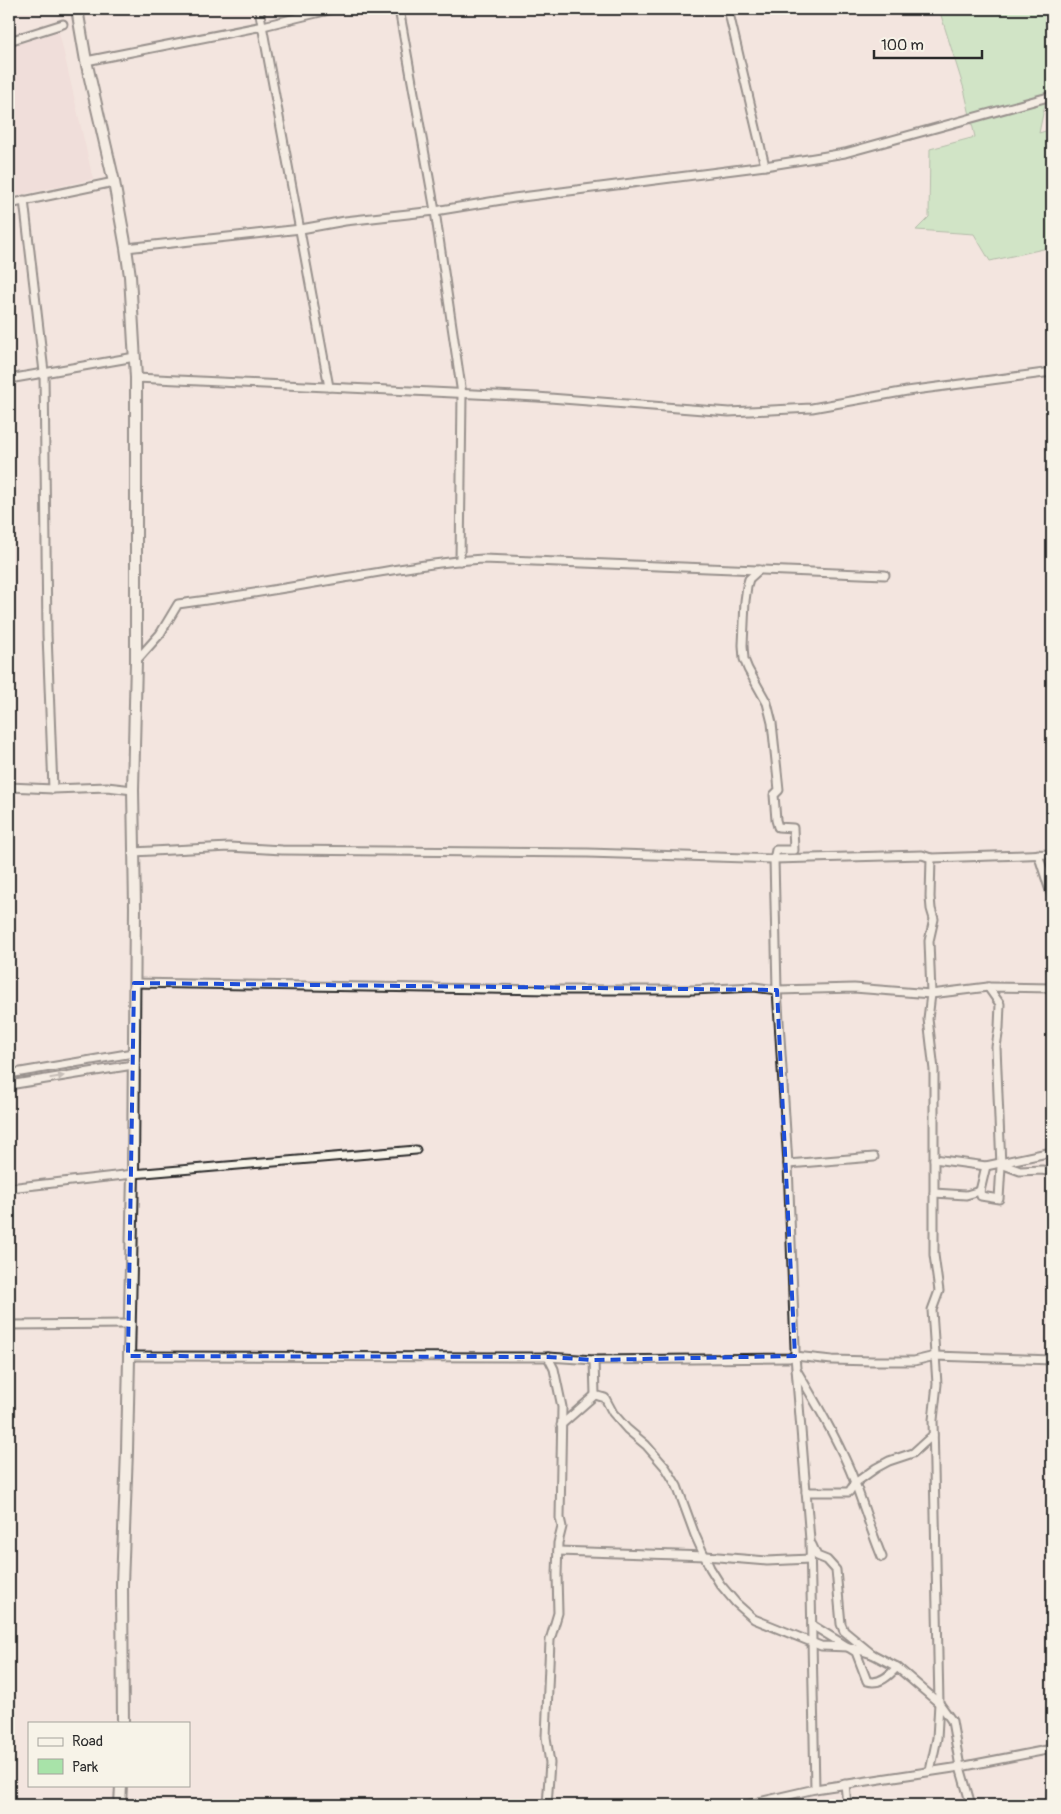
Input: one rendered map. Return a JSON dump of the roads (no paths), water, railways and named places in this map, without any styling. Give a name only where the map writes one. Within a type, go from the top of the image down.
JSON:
[{"type":"street","points":[[77,9],[86,60],[114,182],[126,248],[130,276],[136,378],[136,661],[133,790],[135,907],[127,1451],[122,1584],[123,1722]]},
{"type":"street","points":[[259,9],[329,387]]},
{"type":"street","points":[[86,60],[263,26],[333,9]]},
{"type":"street","points":[[398,9],[435,211],[462,394],[460,560]]},
{"type":"street","points":[[728,9],[765,166]]},
{"type":"street","points":[[9,41],[63,24]]},
{"type":"street","points":[[126,248],[301,229],[345,221],[435,211],[514,198],[845,154],[1052,96]]},
{"type":"street","points":[[9,204],[114,182]]},
{"type":"street","points":[[24,200],[44,372],[46,634],[53,789]]},
{"type":"street","points":[[9,379],[135,357]]},
{"type":"street","points":[[136,378],[537,397],[729,412],[812,408],[907,392],[1052,372]]},
{"type":"street","points":[[136,661],[160,634],[178,604],[240,596],[460,560],[483,559],[885,575]]},
{"type":"street","points":[[759,570],[749,579],[745,601],[744,659],[767,703],[772,723],[779,790],[774,795],[778,827],[794,828],[794,850],[776,850],[774,859],[777,990],[788,1164],[795,1356],[810,1540],[815,1789]]},
{"type":"street","points":[[9,787],[53,789],[107,787],[133,790]]},
{"type":"street","points":[[133,852],[230,847],[282,850],[606,853],[774,859],[922,855],[931,858],[1052,854]]},
{"type":"street","points":[[1038,854],[1052,897]]},
{"type":"street","points":[[930,1771],[937,1738],[939,1703],[933,1420],[937,1384],[932,1310],[939,1291],[934,1255],[934,1070],[928,1019],[931,994],[929,941],[934,919],[930,897],[931,858]]},
{"type":"street","points":[[134,984],[552,990],[693,990],[754,987],[777,990],[854,988],[931,994],[988,987],[1052,988]]},
{"type":"street","points":[[986,1166],[980,1191],[981,1196],[999,1199],[1000,1164],[996,1047],[1000,1004],[988,987]]},
{"type":"street","points":[[9,1074],[132,1053]]},
{"type":"street","points":[[9,1085],[133,1065]]},
{"type":"street","points":[[9,1188],[132,1174],[416,1150]]},
{"type":"street","points":[[934,1159],[986,1166],[1052,1152]]},
{"type":"street","points":[[788,1164],[874,1157]]},
{"type":"street","points":[[1000,1164],[1020,1171],[1042,1170],[1052,1172]]},
{"type":"street","points":[[934,1193],[966,1195],[980,1191]]},
{"type":"street","points":[[9,1325],[129,1324]]},
{"type":"street","points":[[128,1356],[548,1357],[594,1360],[789,1358],[795,1356],[832,1360],[872,1361],[914,1361],[935,1356],[1052,1360]]},
{"type":"street","points":[[547,1805],[550,1763],[546,1737],[550,1640],[558,1613],[556,1575],[562,1527],[560,1518],[562,1407],[554,1369],[548,1357]]},
{"type":"street","points":[[594,1360],[595,1395]]},
{"type":"street","points":[[796,1368],[827,1422],[855,1483],[870,1530],[882,1558]]},
{"type":"street","points":[[561,1425],[595,1395]]},
{"type":"street","points":[[595,1395],[605,1398],[613,1413],[627,1429],[646,1445],[666,1468],[677,1486],[695,1536],[710,1568],[720,1584],[736,1603],[754,1619],[821,1646],[849,1647],[872,1654],[897,1667],[939,1703],[952,1721],[960,1767],[971,1805]]},
{"type":"street","points":[[806,1492],[849,1492],[855,1483],[882,1464],[912,1453],[934,1436]]},
{"type":"street","points":[[810,1540],[817,1556],[827,1560],[836,1570],[841,1624],[844,1631],[872,1654]]},
{"type":"street","points":[[558,1552],[706,1556],[767,1561],[810,1559]]},
{"type":"street","points":[[812,1625],[849,1647],[858,1655],[864,1677],[871,1683],[883,1680],[897,1667]]},
{"type":"street","points":[[746,1805],[815,1789],[960,1767],[1052,1749]]},
{"type":"street","points":[[845,1784],[847,1805]]},
{"type":"street","points":[[120,1805],[121,1786]]}]
